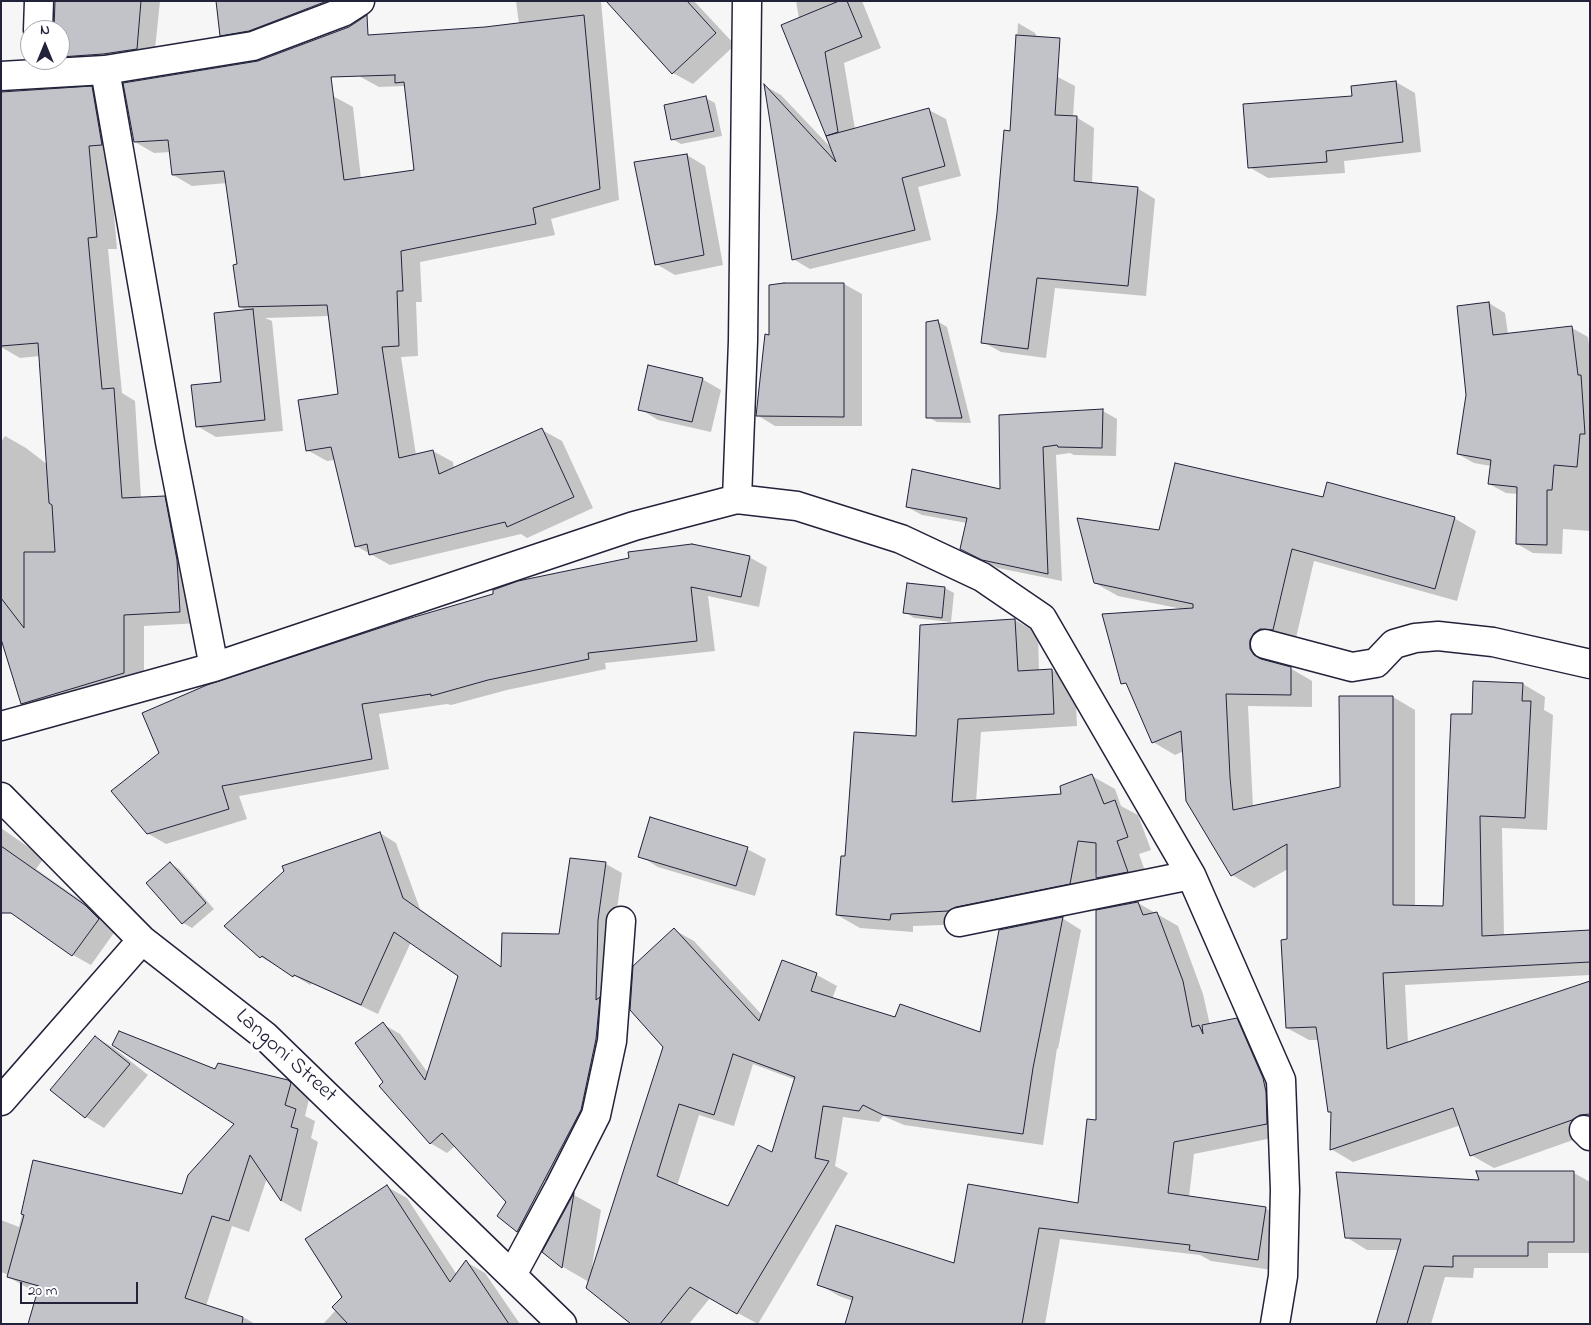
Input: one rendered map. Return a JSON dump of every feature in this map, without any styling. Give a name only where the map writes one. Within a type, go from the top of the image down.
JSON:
[{"type":"street","points":[[38,20],[39,1]]},
{"type":"street","points":[[70,68],[105,70],[253,46],[343,12],[360,1]]},
{"type":"street","points":[[737,499],[743,341],[748,1]]},
{"type":"street","points":[[1,76],[25,70]]},
{"type":"street","points":[[105,70],[170,442],[214,666]]},
{"type":"street","points":[[1,726],[214,666],[634,526],[737,499],[797,506],[901,538],[982,577],[1042,618],[1191,875],[1281,1080],[1285,1190],[1283,1276],[1275,1324]]},
{"type":"street","points":[[1265,644],[1352,667],[1376,663],[1394,644],[1415,638],[1438,636],[1493,642],[1590,664]]},
{"type":"street","name":"Langoni Street","points":[[1,797],[142,940],[266,1036],[562,1324]]},
{"type":"street","points":[[959,922],[1191,875]]},
{"type":"street","points":[[512,1275],[560,1188],[596,1114],[612,1041],[620,921]]},
{"type":"street","points":[[1,1102],[142,940]]},
{"type":"building","points":[[55,1],[141,1],[137,49],[70,56],[70,20],[54,20]]},
{"type":"building","points":[[216,1],[327,1],[249,31],[220,36]]},
{"type":"building","points":[[606,1],[687,1],[716,33],[672,74]]},
{"type":"building","points":[[839,1],[847,1],[862,37],[825,52],[838,132],[826,136],[781,25]]},
{"type":"building","points":[[367,15],[368,35],[485,27],[584,15],[600,189],[533,208],[536,224],[401,251],[403,291],[397,291],[399,346],[382,347],[399,458],[433,450],[439,474],[542,428],[574,497],[507,527],[505,522],[369,555],[367,544],[355,547],[331,447],[306,451],[298,400],[338,394],[327,305],[239,307],[233,265],[237,264],[224,171],[172,175],[168,140],[134,142],[123,83],[258,61],[349,27]],"holes":[[[395,75],[395,83],[404,82],[414,170],[344,180],[331,77]]]},
{"type":"building","points":[[1016,35],[1060,38],[1055,115],[1077,116],[1074,181],[1138,187],[1128,286],[1037,278],[1028,349],[981,343],[997,213],[1004,130],[1010,131]]},
{"type":"building","points":[[1396,81],[1403,142],[1326,151],[1327,162],[1248,168],[1243,104],[1352,96],[1351,86]]},
{"type":"building","points":[[764,84],[836,162],[826,136],[929,108],[945,166],[902,178],[915,230],[792,260]]},
{"type":"building","points":[[92,86],[102,145],[89,146],[97,237],[88,238],[102,389],[114,388],[122,498],[165,496],[177,560],[180,612],[124,615],[124,673],[21,704],[1,639],[1,598],[24,628],[24,552],[55,552],[52,505],[49,503],[38,343],[1,346],[1,92]]},
{"type":"building","points":[[706,96],[714,131],[671,140],[664,105]]},
{"type":"building","points":[[687,154],[704,255],[655,265],[634,162]]},
{"type":"building","points":[[784,283],[844,283],[844,417],[756,416],[765,334],[769,335],[769,285]]},
{"type":"building","points":[[1489,302],[1493,335],[1572,326],[1578,375],[1581,375],[1585,434],[1580,434],[1577,467],[1554,465],[1552,490],[1547,490],[1547,545],[1516,544],[1517,487],[1488,484],[1491,460],[1457,454],[1466,395],[1457,306]]},
{"type":"building","points":[[253,309],[265,420],[196,427],[191,385],[221,382],[214,313]]},
{"type":"building","points":[[938,320],[962,418],[926,418],[926,322]]},
{"type":"building","points":[[648,365],[703,378],[692,422],[638,410]]},
{"type":"building","points":[[1103,409],[1102,448],[1058,447],[1057,445],[1043,447],[1048,574],[982,560],[960,549],[967,518],[906,507],[912,469],[1000,489],[999,415]]},
{"type":"building","points":[[1175,463],[1323,497],[1327,482],[1455,517],[1435,589],[1292,549],[1273,630],[1260,629],[1254,633],[1250,640],[1250,649],[1254,655],[1261,659],[1291,667],[1291,695],[1226,694],[1233,810],[1340,787],[1339,696],[1393,696],[1393,905],[1443,906],[1451,714],[1472,714],[1473,681],[1523,683],[1522,701],[1531,701],[1525,818],[1480,816],[1482,936],[1590,930],[1590,962],[1383,973],[1387,1049],[1590,981],[1590,1114],[1580,1115],[1572,1120],[1470,1156],[1453,1108],[1330,1150],[1331,1112],[1328,1112],[1316,1027],[1286,1028],[1281,940],[1287,939],[1287,844],[1231,876],[1186,801],[1181,731],[1152,743],[1126,683],[1121,684],[1102,614],[1193,608],[1193,604],[1094,583],[1077,518],[1159,530]]},
{"type":"building","points":[[692,544],[750,556],[741,597],[691,587],[697,641],[588,653],[589,659],[488,680],[431,696],[431,694],[362,704],[372,759],[222,786],[229,809],[147,834],[111,791],[159,753],[142,713],[207,685],[404,620],[493,594],[493,590],[518,581],[629,558],[628,552]]},
{"type":"building","points":[[907,583],[945,587],[942,618],[903,613]]},
{"type":"building","points":[[1015,619],[1018,671],[1052,669],[1054,714],[958,719],[952,802],[1061,794],[1060,786],[1092,774],[1104,804],[1115,800],[1128,837],[1117,841],[1128,872],[1096,878],[1096,843],[1078,841],[1070,884],[956,907],[948,911],[891,914],[890,920],[836,915],[841,856],[845,856],[854,732],[916,736],[920,625]]},
{"type":"building","points":[[650,817],[748,847],[736,886],[638,857]]},
{"type":"building","points":[[380,832],[403,898],[501,967],[502,933],[559,934],[570,858],[606,862],[598,920],[596,1000],[600,997],[596,1039],[581,1110],[517,1232],[497,1216],[506,1202],[442,1133],[430,1144],[379,1086],[383,1082],[355,1043],[383,1022],[425,1080],[458,976],[394,932],[361,1005],[294,975],[293,977],[262,956],[260,958],[224,926],[284,871],[282,866]]},
{"type":"building","points":[[1,846],[85,905],[99,919],[72,956],[11,913],[1,913]]},
{"type":"building","points":[[170,862],[206,903],[182,924],[146,883]]},
{"type":"building","points":[[1138,902],[1143,915],[1157,912],[1183,981],[1192,1027],[1199,1025],[1203,1034],[1202,1025],[1237,1018],[1263,1078],[1266,1092],[1267,1124],[1174,1142],[1168,1193],[1266,1207],[1258,1260],[1189,1250],[1190,1245],[1039,1228],[1022,1324],[845,1324],[853,1297],[817,1285],[836,1225],[954,1263],[968,1184],[1078,1203],[1087,1119],[1096,1120],[1096,910]]},
{"type":"building","points":[[1063,917],[1033,1068],[1023,1134],[883,1115],[863,1105],[859,1111],[823,1106],[815,1158],[829,1161],[737,1314],[690,1287],[660,1324],[631,1324],[586,1288],[663,1047],[630,1010],[633,966],[674,928],[759,1021],[782,960],[817,973],[811,991],[895,1017],[900,1004],[980,1032],[999,930]],"holes":[[[733,1054],[795,1077],[772,1152],[758,1145],[728,1206],[657,1176],[679,1104],[714,1115]]]},
{"type":"building","points":[[119,1031],[215,1069],[218,1063],[288,1080],[291,1083],[285,1105],[296,1109],[291,1127],[298,1129],[281,1201],[250,1155],[229,1221],[212,1216],[185,1298],[243,1317],[242,1324],[28,1324],[39,1286],[7,1277],[24,1215],[21,1214],[33,1160],[182,1194],[188,1175],[234,1124],[112,1045]]},
{"type":"building","points":[[95,1036],[130,1064],[85,1118],[50,1090]]},
{"type":"building","points":[[1476,1171],[1574,1171],[1574,1242],[1528,1242],[1528,1256],[1453,1256],[1453,1267],[1424,1266],[1407,1324],[1376,1324],[1401,1239],[1345,1238],[1336,1172],[1479,1180]]},
{"type":"building","points":[[387,1185],[450,1282],[466,1260],[509,1324],[348,1324],[332,1307],[342,1297],[305,1239]]},
{"type":"building","points":[[574,1193],[562,1268],[542,1252]]}]
